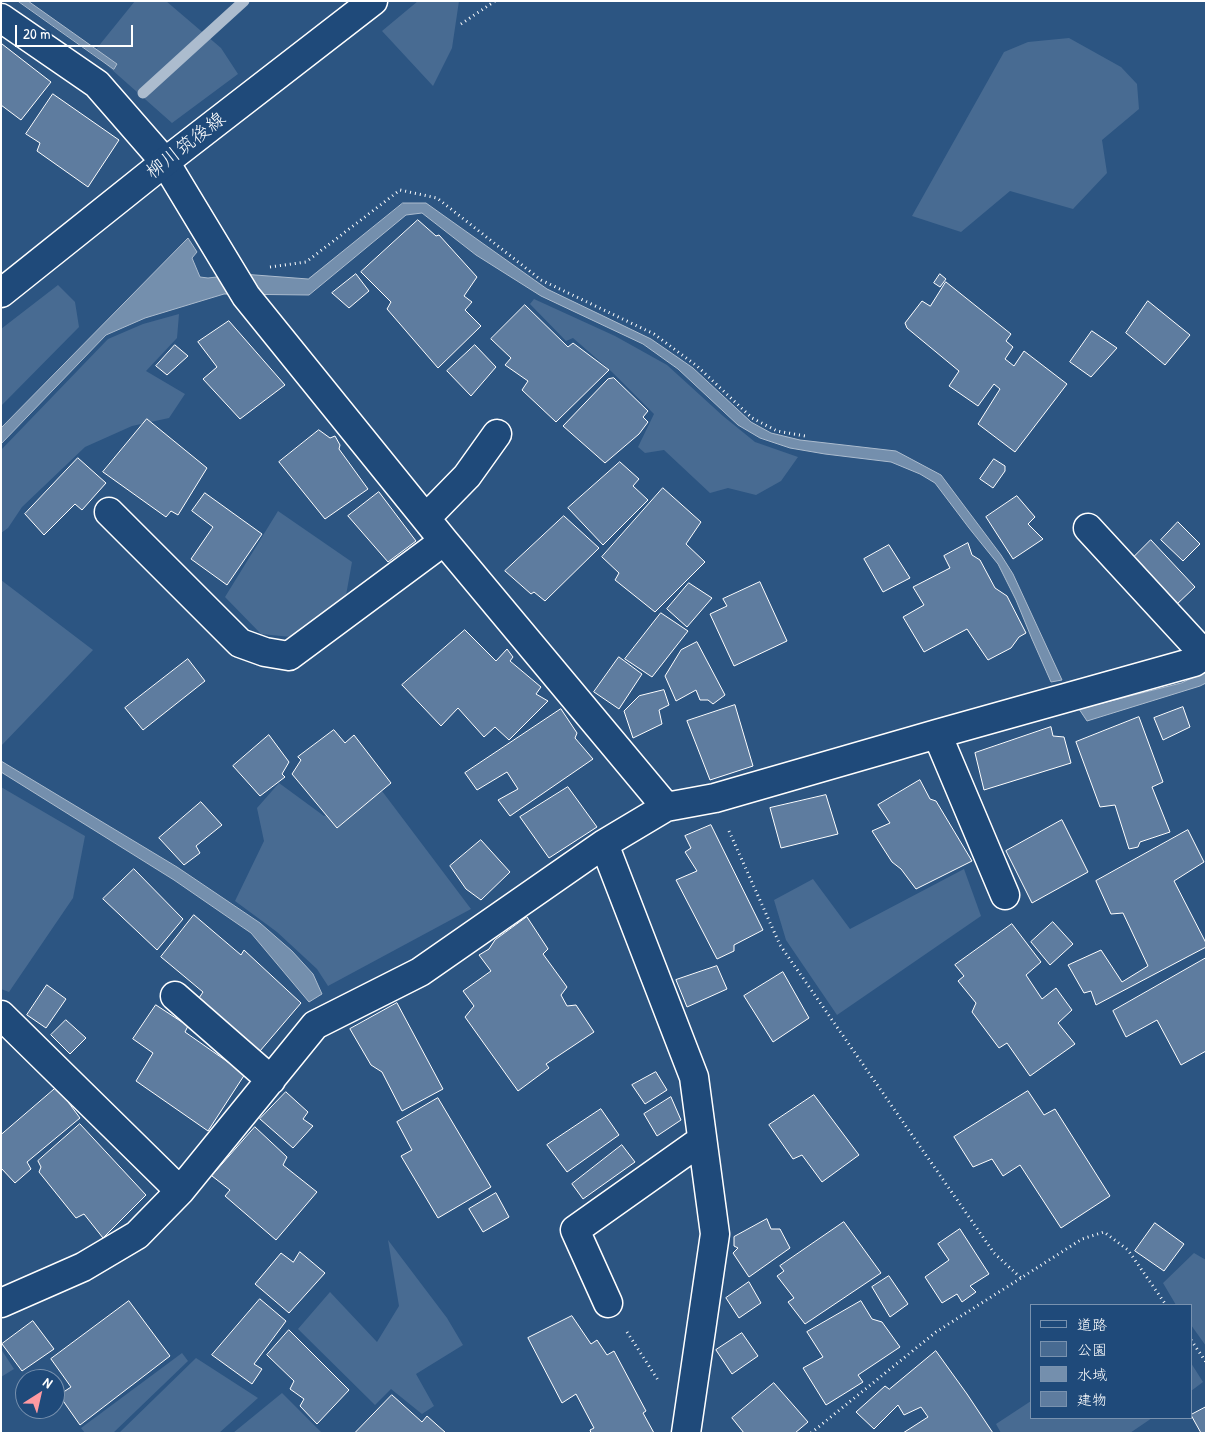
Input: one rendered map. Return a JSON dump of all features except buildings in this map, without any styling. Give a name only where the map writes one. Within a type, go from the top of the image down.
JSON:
[{"type":"street","name":"柳川筑後線","points":[[1,293],[165,162],[373,1]]},
{"type":"street","points":[[1,18],[97,84],[165,162],[246,296],[444,541],[666,807]]},
{"type":"street","points":[[426,518],[467,476],[497,434]]},
{"type":"street","points":[[109,512],[240,643],[265,652],[288,656],[444,541]]},
{"type":"street","points":[[1,1303],[83,1267],[137,1235],[180,1191],[315,1025],[420,972],[604,844],[666,807],[715,798],[1194,662],[1205,654],[1088,528]]},
{"type":"street","points":[[937,734],[1005,895]]},
{"type":"street","points":[[604,844],[694,1077],[715,1234],[686,1429]]},
{"type":"street","points":[[175,996],[271,1080]]},
{"type":"street","points":[[1,1015],[180,1191]]},
{"type":"street","points":[[608,1303],[575,1230],[702,1140]]},
{"type":"path","points":[[461,24],[495,1]]},
{"type":"path","points":[[232,273],[306,262],[400,190],[437,198],[541,280],[654,334],[698,366],[752,418],[777,430],[805,436]]},
{"type":"path","points":[[715,798],[780,945],[994,1253],[1021,1278]]},
{"type":"path","points":[[811,1433],[936,1332],[1082,1239],[1104,1232],[1128,1250],[1165,1304]]},
{"type":"path","points":[[608,1303],[686,1429]]},
{"type":"path","points":[[1192,1341],[1206,1362]]},
{"type":"green space","points":[[135,1],[166,1],[221,48],[238,74],[172,123],[93,53]]},
{"type":"green space","points":[[418,1],[459,1],[452,48],[433,86],[382,31]]},
{"type":"green space","points":[[1069,38],[1121,67],[1137,84],[1139,109],[1102,140],[1107,173],[1073,209],[1010,191],[961,232],[912,216],[1004,52],[1028,42]]},
{"type":"green space","points":[[58,285],[75,302],[79,327],[1,406],[1,329]]},
{"type":"green space","points":[[534,299],[615,336],[667,365],[723,416],[755,442],[798,457],[781,481],[756,495],[728,488],[710,493],[664,450],[645,453],[638,447],[654,414],[612,372],[573,338],[566,341],[530,304]]},
{"type":"green space","points":[[179,314],[177,338],[146,371],[185,394],[169,418],[132,426],[85,447],[22,507],[8,528],[1,533],[1,450],[108,339],[143,324]]},
{"type":"green space","points":[[278,511],[352,562],[345,601],[291,637],[261,634],[225,597]]},
{"type":"green space","points":[[1,580],[93,650],[1,746]]},
{"type":"green space","points":[[279,783],[324,816],[382,791],[471,909],[328,986],[317,969],[277,932],[235,901],[264,841],[257,808]]},
{"type":"green space","points":[[1,787],[85,836],[73,898],[9,992],[1,989]]},
{"type":"green space","points":[[964,869],[981,916],[837,1015],[786,940],[774,900],[813,879],[850,929]]},
{"type":"green space","points":[[388,1240],[447,1318],[463,1345],[416,1374],[434,1406],[422,1414],[391,1389],[375,1405],[298,1329],[330,1292],[377,1342],[399,1306]]},
{"type":"green space","points":[[1194,1253],[1206,1260],[1206,1346],[1192,1326],[1192,1304],[1175,1304],[1163,1283]]},
{"type":"green space","points":[[1,1349],[14,1369],[1,1377]]},
{"type":"green space","points":[[182,1353],[188,1361],[113,1433],[85,1433],[81,1428]]},
{"type":"green space","points":[[196,1358],[258,1398],[219,1433],[119,1433]]},
{"type":"green space","points":[[1192,1365],[1203,1382],[1192,1390]]},
{"type":"green space","points":[[282,1393],[322,1433],[233,1433]]},
{"type":"green space","points":[[1030,1402],[1030,1419],[1151,1419],[1130,1433],[1001,1433],[996,1424]]},
{"type":"water","points":[[18,1],[28,1],[117,64],[114,69]]},
{"type":"water","points":[[403,203],[426,203],[547,289],[651,339],[693,368],[751,422],[771,433],[800,440],[896,451],[941,475],[1013,574],[1062,680],[1051,682],[1016,600],[998,564],[935,483],[920,474],[891,462],[790,448],[760,438],[738,425],[678,369],[643,344],[541,296],[476,255],[422,213],[406,215],[309,295],[224,294],[145,318],[106,335],[1,444],[1,428],[188,238],[197,252],[192,258],[200,277],[208,278],[242,274],[308,279]]},
{"type":"water","points":[[1206,672],[1206,683],[1200,686],[1087,721],[1079,709],[1181,683]]},
{"type":"water","points":[[1,761],[177,867],[260,923],[292,951],[313,974],[322,994],[309,1002],[251,933],[174,880],[1,772]]},
{"type":"waterway","points":[[143,93],[244,1]]}]
